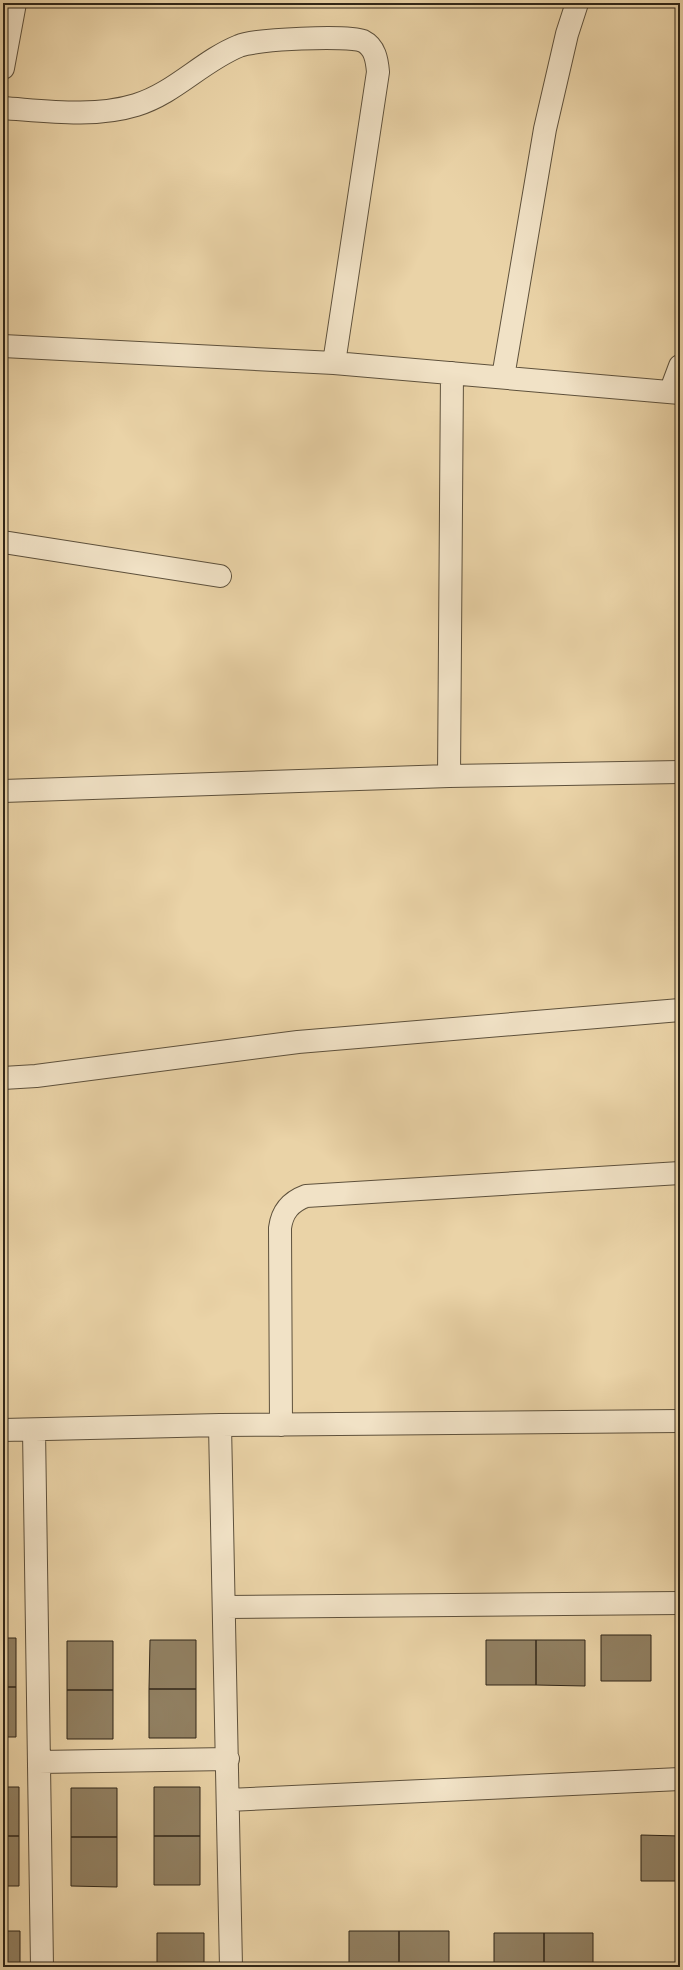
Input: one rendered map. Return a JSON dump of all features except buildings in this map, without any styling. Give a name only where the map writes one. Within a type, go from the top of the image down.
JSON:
[{"type":"street","points":[[3,68],[16,3]]},
{"type":"street","points":[[503,377],[545,129],[567,34],[577,3]]},
{"type":"street","points":[[3,108],[53,112],[106,111],[136,104],[167,91],[226,52],[253,42],[347,38],[363,41],[376,53],[378,72],[334,363]]},
{"type":"street","points":[[3,346],[334,363],[675,392],[680,366]]},
{"type":"street","points":[[449,776],[452,373]]},
{"type":"street","points":[[3,542],[220,576]]},
{"type":"street","points":[[3,791],[449,776],[680,772]]},
{"type":"street","points":[[3,1078],[36,1076],[298,1042],[680,1010]]},
{"type":"street","points":[[281,1424],[280,1228],[281,1217],[288,1207],[297,1200],[306,1196],[680,1173]]},
{"type":"street","points":[[3,1430],[281,1424],[680,1421]]},
{"type":"street","points":[[220,1425],[225,1607],[231,1967]]},
{"type":"street","points":[[34,1430],[42,1967]]},
{"type":"street","points":[[225,1607],[680,1603]]},
{"type":"street","points":[[39,1762],[228,1759]]},
{"type":"street","points":[[228,1800],[680,1779]]}]
